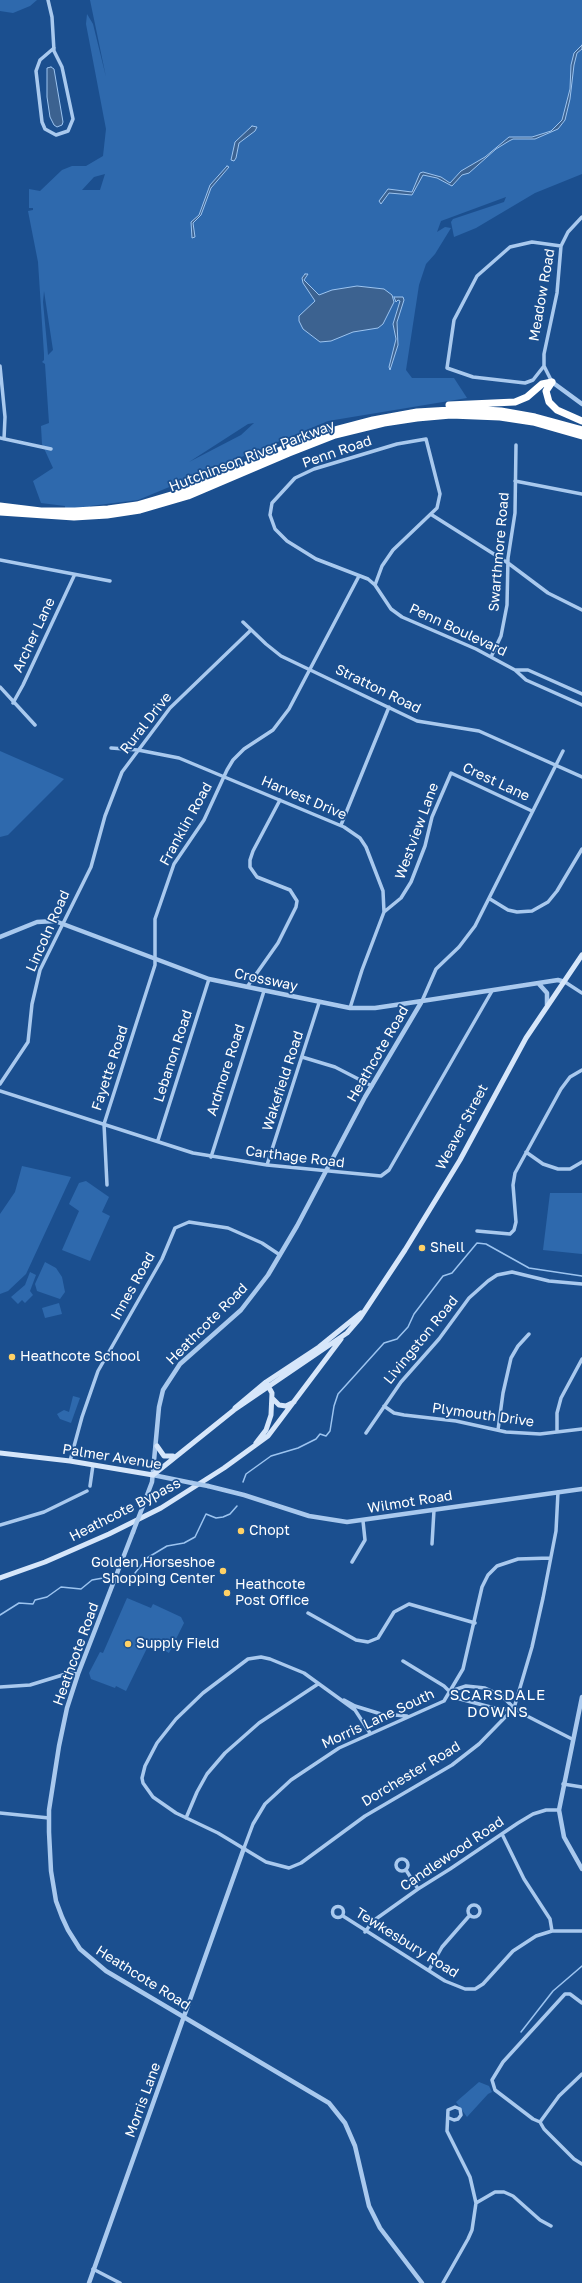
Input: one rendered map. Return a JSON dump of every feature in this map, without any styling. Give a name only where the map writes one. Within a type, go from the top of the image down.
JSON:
[{"type":"highway","points":[[552,382],[546,391],[548,402],[557,410],[582,421]]},
{"type":"highway","points":[[360,423],[404,412],[442,406],[515,402],[527,396],[542,384],[552,382]]},
{"type":"highway","name":"Hutchinson River Parkway","points":[[0,506],[41,510],[91,511],[150,502],[188,490],[290,446],[360,423],[417,412],[468,409],[523,414],[582,430]]},
{"type":"highway","name":"Hutchinson River Parkway","points":[[0,512],[74,517],[107,515],[140,510],[188,496],[288,453],[336,436],[384,423],[417,418],[451,415],[500,417],[533,422],[582,436]]},
{"type":"main road","name":"Weaver Street","points":[[267,1384],[347,1333],[405,1250],[442,1191],[507,1070],[547,1005],[565,982],[582,955]]},
{"type":"main road","name":"Weaver Street","points":[[153,1475],[174,1456],[267,1384],[319,1347],[363,1311]]},
{"type":"main road","name":"Heathcote Bypass","points":[[0,1578],[82,1546],[148,1514],[206,1480],[253,1447],[268,1436],[298,1398],[327,1355],[347,1333]]},
{"type":"main road","name":"Heathcote Bypass","points":[[253,1447],[268,1426],[272,1410],[272,1397],[267,1384]]},
{"type":"main road","points":[[272,1397],[276,1404],[283,1406],[290,1405],[298,1398]]},
{"type":"main road","points":[[157,1446],[164,1456],[174,1456]]},
{"type":"main road","name":"Palmer Avenue","points":[[0,1453],[70,1461],[153,1475]]},
{"type":"street","points":[[48,0],[52,17],[54,48],[62,67],[73,119],[68,131],[56,135],[44,129],[36,71],[40,60],[54,48]]},
{"type":"street","name":"Meadow Road","points":[[552,382],[544,366],[545,346],[557,293],[561,246],[568,232],[582,217]]},
{"type":"street","points":[[544,366],[533,380],[525,383],[473,377],[447,368],[454,320],[478,276],[510,247],[532,242],[561,246]]},
{"type":"street","points":[[0,366],[5,417],[2,438],[51,449]]},
{"type":"street","points":[[552,382],[582,404]]},
{"type":"street","name":"Penn Road","points":[[359,576],[316,559],[287,541],[275,529],[270,515],[272,503],[295,478],[314,469],[423,438],[428,440],[440,494],[436,508],[432,515]]},
{"type":"street","name":"Swarthmore Road","points":[[491,657],[501,636],[507,605],[508,563],[513,534],[516,481],[516,445]]},
{"type":"street","points":[[516,481],[582,494]]},
{"type":"street","points":[[375,585],[382,566],[394,550],[432,515],[508,563],[548,593],[582,610]]},
{"type":"street","points":[[0,560],[74,576],[110,581]]},
{"type":"street","name":"Archer Lane","points":[[13,703],[24,685],[74,576]]},
{"type":"street","name":"Penn Boulevard","points":[[359,576],[368,579],[375,585],[391,609],[402,617],[491,657],[515,670],[526,680],[582,705]]},
{"type":"street","name":"Franklin Road","points":[[155,959],[155,919],[174,864],[204,820],[224,776],[239,753],[266,736],[281,721],[359,576]]},
{"type":"street","name":"Stratton Road","points":[[243,622],[274,651],[388,707],[427,724],[479,731],[556,764],[582,777]]},
{"type":"street","name":"Rural Drive","points":[[95,854],[106,816],[122,772],[186,690],[251,630]]},
{"type":"street","name":"Penn Boulevard","points":[[515,670],[528,670],[582,694]]},
{"type":"street","points":[[0,687],[13,703],[35,725]]},
{"type":"street","points":[[567,698],[571,689]]},
{"type":"street","points":[[341,825],[388,707]]},
{"type":"street","name":"Harvest Drive","points":[[111,748],[138,750],[179,758],[341,825],[354,832],[366,847],[383,891],[384,912],[362,970],[350,1008]]},
{"type":"street","name":"Heathcote Road","points":[[422,2283],[385,2237],[375,2219],[369,2206],[355,2146],[338,2112],[317,2095],[106,1971],[86,1955],[75,1942],[62,1917],[54,1890],[51,1871],[49,1818],[66,1708],[134,1532],[153,1475],[157,1446],[160,1399],[173,1373],[241,1310],[261,1285],[280,1256],[372,1086],[422,1002],[436,969],[464,941],[490,899],[532,811],[563,751]]},
{"type":"street","name":"Crest Lane","points":[[451,773],[532,811]]},
{"type":"street","name":"Westview Lane","points":[[384,912],[401,898],[411,882],[425,846],[432,817],[451,773]]},
{"type":"street","points":[[246,988],[278,943],[296,907],[297,901],[290,890],[258,877],[250,867],[250,860],[253,851],[280,800]]},
{"type":"street","points":[[490,899],[508,910],[517,912],[532,911],[548,902],[557,891],[582,849]]},
{"type":"street","name":"Lincoln Road","points":[[0,1084],[28,1042],[32,1004],[40,970],[62,923],[87,876],[95,854]]},
{"type":"street","name":"Crossway","points":[[0,937],[42,920],[62,923],[210,979],[246,988],[350,1008],[375,1008],[558,980],[565,982]]},
{"type":"street","name":"Fayette Road","points":[[107,1185],[108,1178],[104,1124],[155,959]]},
{"type":"street","name":"Lebanon Road","points":[[158,1140],[210,979]]},
{"type":"street","points":[[565,982],[582,993]]},
{"type":"street","points":[[539,984],[547,993],[547,1005]]},
{"type":"street","name":"Ardmore Road","points":[[211,1157],[264,991]]},
{"type":"street","name":"Carthage Road","points":[[0,1091],[211,1157],[326,1172],[381,1176],[389,1170],[492,991]]},
{"type":"street","name":"Wakefield Road","points":[[267,1165],[319,1003]]},
{"type":"street","points":[[302,1057],[335,1066],[372,1086]]},
{"type":"street","points":[[476,1232],[510,1234],[515,1225],[513,1178],[561,1089],[570,1077],[582,1070]]},
{"type":"street","points":[[526,1152],[544,1164],[558,1169],[570,1169],[582,1162]]},
{"type":"street","name":"Innes Road","points":[[70,1461],[82,1417],[98,1371],[162,1258],[175,1228],[189,1222],[228,1228],[262,1243],[280,1256]]},
{"type":"street","name":"Livingston Road","points":[[366,1433],[401,1382],[432,1347],[470,1298],[488,1281],[504,1273],[512,1272],[549,1281],[582,1284]]},
{"type":"street","points":[[498,1430],[503,1393],[511,1358],[518,1346],[528,1334]]},
{"type":"street","points":[[557,1432],[556,1420],[561,1398],[582,1359]]},
{"type":"street","name":"Plymouth Drive","points":[[384,1406],[394,1413],[456,1421],[498,1430],[533,1434],[582,1429]]},
{"type":"street","points":[[90,1486],[93,1465]]},
{"type":"street","name":"Palmer Avenue","points":[[153,1475],[244,1494]]},
{"type":"street","name":"Wilmot Road","points":[[244,1494],[316,1518],[347,1522],[363,1521],[582,1488]]},
{"type":"street","points":[[0,1525],[44,1512],[87,1491]]},
{"type":"street","name":"Dorchester Road","points":[[318,1684],[304,1673],[270,1659],[261,1657],[244,1660],[186,1708],[163,1734],[143,1772],[144,1787],[161,1804],[218,1833],[274,1866],[288,1868],[297,1865],[364,1816],[452,1765],[479,1744],[514,1708],[532,1647],[556,1531],[558,1492]]},
{"type":"street","points":[[432,1544],[434,1510]]},
{"type":"street","points":[[352,1562],[365,1540],[363,1521]]},
{"type":"street","name":"Morris Lane South","points":[[217,1924],[253,1824],[260,1811],[280,1790],[322,1758],[370,1733],[444,1701],[463,1669],[484,1583],[497,1566],[518,1559],[550,1558]]},
{"type":"street","points":[[308,1613],[356,1640],[368,1642],[378,1638],[394,1612],[409,1604],[475,1623]]},
{"type":"street","points":[[403,1662],[450,1691],[456,1698],[502,1710],[514,1708]]},
{"type":"street","points":[[0,1688],[30,1685],[69,1673],[78,1674]]},
{"type":"street","points":[[186,1818],[197,1792],[207,1774],[225,1753],[259,1723],[318,1684],[355,1710],[370,1733]]},
{"type":"street","points":[[450,1691],[466,1686],[485,1688],[502,1696],[514,1708],[572,1739]]},
{"type":"street","points":[[582,1697],[572,1739],[559,1810],[564,1837],[582,1869]]},
{"type":"street","points":[[341,1699],[355,1706],[381,1714],[409,1716]]},
{"type":"street","points":[[563,1784],[582,1787]]},
{"type":"street","name":"Candlewood Road","points":[[365,1932],[373,1921],[418,1888],[533,1814],[546,1810],[559,1810]]},
{"type":"street","points":[[0,1813],[49,1818]]},
{"type":"street","points":[[502,1834],[524,1879],[550,1919],[552,1931]]},
{"type":"street","points":[[406,1870],[418,1888]]},
{"type":"street","points":[[429,1970],[442,1947],[470,1915]]},
{"type":"street","name":"Tewkesbury Road","points":[[343,1916],[365,1932],[459,1988],[475,1989],[483,1984],[520,1945],[536,1936],[552,1931],[582,1931]]},
{"type":"street","name":"Morris Lane","points":[[89,2283],[217,1924]]},
{"type":"street","points":[[582,2003],[570,1994],[565,1994],[504,2062],[491,2082],[495,2090],[533,2119],[540,2122],[544,2129],[574,2159],[582,2164]]},
{"type":"street","points":[[540,2122],[559,2096],[582,2074]]},
{"type":"street","points":[[443,2283],[472,2230],[476,2203],[470,2177],[447,2131],[449,2118]]},
{"type":"street","points":[[476,2203],[495,2192],[504,2192],[513,2196],[540,2220],[551,2226]]},
{"type":"street","points":[[93,2269],[120,2283]]},
{"type":"shaded area","points":[[0,0],[37,0],[30,6],[13,13],[0,11]]},
{"type":"shaded area","points":[[90,0],[582,0],[582,174],[535,193],[476,228],[454,237],[451,222],[453,219],[504,202],[506,197],[441,221],[437,232],[445,227],[451,228],[435,254],[426,264],[419,285],[406,370],[412,378],[454,378],[467,398],[328,421],[138,500],[90,506],[90,509],[65,509],[65,506],[41,503],[33,481],[53,468],[42,444],[41,426],[49,423],[45,364],[42,362],[44,360],[44,354],[38,262],[28,211],[33,210],[33,208],[29,208],[29,189],[40,191],[62,170],[72,166],[86,166],[103,156],[106,129],[86,24],[87,14],[93,24],[106,77]],"holes":[[[105,174],[100,190],[82,190],[94,177]],[[44,291],[53,350],[48,355],[43,302]],[[254,423],[241,435],[189,462],[248,424]]]},
{"type":"shaded area","points":[[582,45],[582,49],[577,53],[574,65],[570,99],[565,120],[558,129],[535,139],[513,139],[509,141],[496,149],[469,173],[462,175],[452,186],[437,178],[423,175],[412,195],[389,193],[381,204],[379,201],[388,189],[412,192],[420,173],[423,172],[441,177],[450,183],[461,171],[485,157],[509,137],[532,137],[551,131],[562,120],[570,89],[571,65],[574,53]]},
{"type":"shaded area","points":[[51,67],[54,69],[63,122],[62,125],[57,127],[54,125],[50,117],[47,97],[47,68]]},
{"type":"shaded area","points":[[252,126],[257,127],[255,131],[239,143],[236,158],[234,161],[231,160],[235,142]]},
{"type":"shaded area","points":[[227,166],[229,167],[211,188],[201,215],[193,223],[195,237],[192,238],[191,222],[199,215],[210,185]]},
{"type":"shaded area","points":[[305,274],[308,274],[304,280],[319,295],[332,290],[357,286],[384,289],[392,295],[394,302],[383,324],[378,328],[353,332],[331,341],[320,342],[303,329],[299,321],[299,316],[315,301],[303,283],[302,278]]},
{"type":"shaded area","points":[[394,297],[403,297],[404,300],[397,322],[398,345],[390,370],[389,367],[396,339],[393,324],[400,301],[398,300],[396,302]]},
{"type":"shaded area","points":[[0,751],[64,779],[8,835],[0,837]]},
{"type":"shaded area","points":[[22,1166],[71,1177],[26,1274],[8,1291],[0,1294],[0,1214],[15,1192]]},
{"type":"shaded area","points":[[86,1181],[109,1197],[102,1212],[110,1216],[90,1261],[62,1250],[79,1211],[69,1204],[79,1183]]},
{"type":"shaded area","points":[[550,1193],[582,1193],[582,1254],[543,1250]]},
{"type":"shaded area","points":[[45,1262],[56,1268],[62,1277],[65,1292],[60,1299],[37,1291],[35,1284]]},
{"type":"shaded area","points":[[30,1272],[36,1275],[30,1291],[33,1295],[25,1303],[22,1300],[18,1304],[11,1297],[25,1285]]},
{"type":"shaded area","points":[[59,1303],[62,1314],[45,1318],[42,1308]]},
{"type":"shaded area","points":[[73,1396],[80,1398],[71,1423],[60,1419],[57,1414],[64,1410],[69,1412]]},
{"type":"shaded area","name":"Supply Field","points":[[127,1598],[151,1608],[153,1604],[181,1617],[184,1623],[169,1653],[150,1642],[126,1691],[116,1686],[115,1688],[91,1679],[89,1673],[100,1652],[103,1653]]},
{"type":"shaded area","points":[[479,2082],[489,2086],[492,2092],[488,2094],[467,2117],[456,2102]]},
{"type":"waterway","points":[[243,1482],[246,1474],[271,1456],[298,1448],[316,1439],[320,1434],[326,1436],[330,1431],[334,1406],[338,1394],[384,1343],[397,1339],[408,1327],[414,1314],[443,1276],[452,1273],[477,1243],[486,1244],[529,1268],[582,1276]]},
{"type":"waterway","points":[[135,1573],[147,1558],[167,1546],[184,1543],[195,1537],[206,1514],[216,1518],[223,1517],[230,1514],[237,1506]]},
{"type":"waterway","points":[[0,1615],[19,1603],[33,1604],[35,1600],[47,1597],[61,1587],[81,1589],[92,1580],[103,1578]]},
{"type":"waterway","points":[[521,2032],[553,1991],[582,1966]]},
{"type":"place","name":"Shell","points":[[422,1248]]},
{"type":"place","name":"Heathcote School","points":[[12,1357]]},
{"type":"place","name":"Chopt","points":[[241,1531]]},
{"type":"place","name":"Golden Horseshoe Shopping Center","points":[[223,1571]]},
{"type":"place","name":"Heathcote Post Office","points":[[227,1593]]},
{"type":"place","name":"Supply Field","points":[[128,1644]]},
{"type":"district","name":"SCARSDALE DOWNS","points":[[498,1704]]}]
